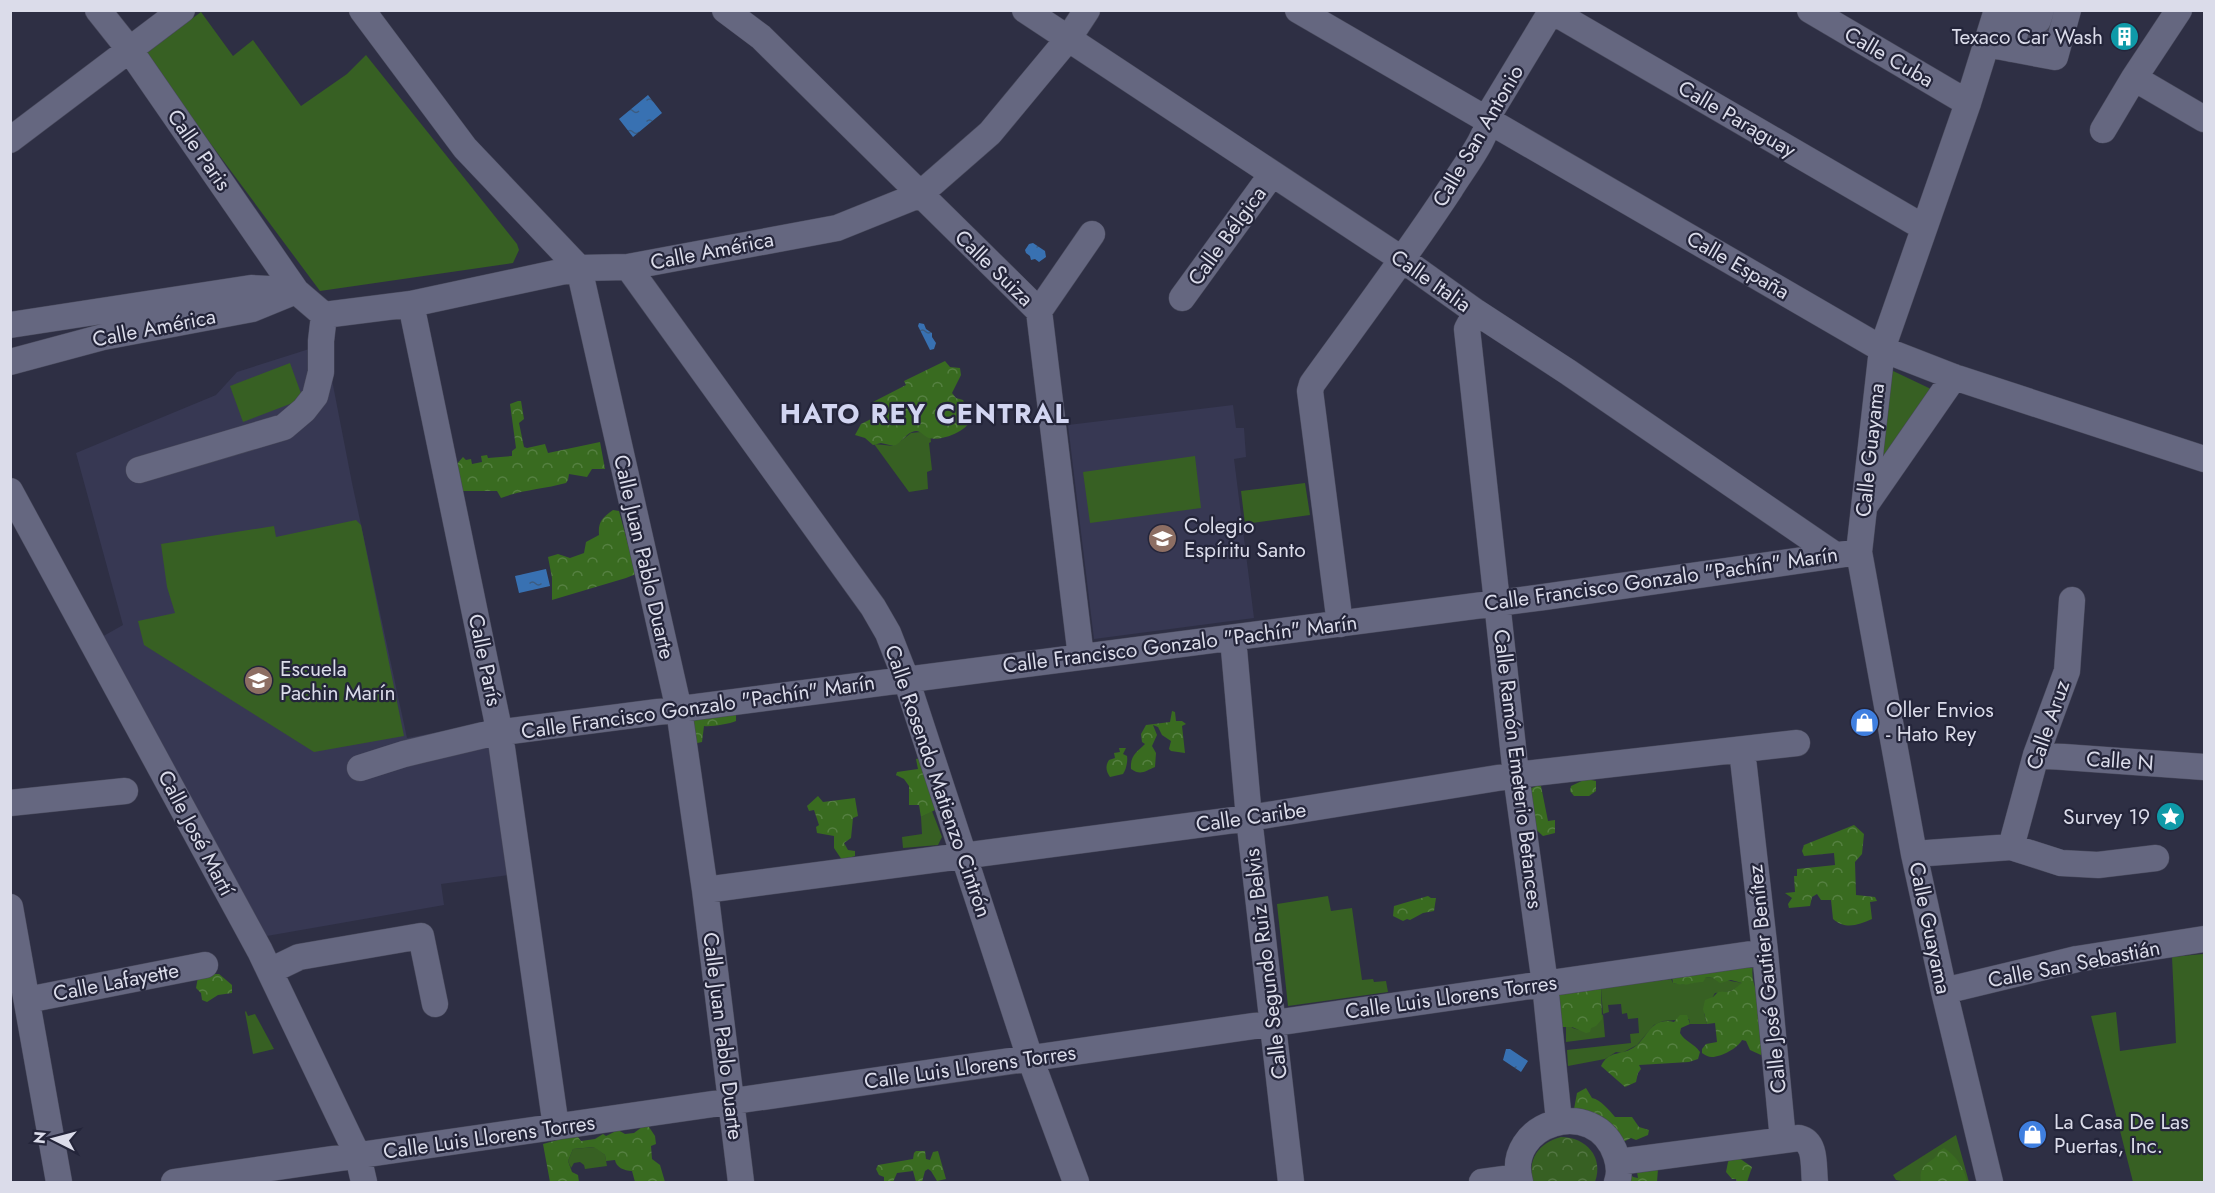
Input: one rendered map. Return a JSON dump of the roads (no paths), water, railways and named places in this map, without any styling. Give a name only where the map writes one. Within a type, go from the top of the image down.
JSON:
[{"type":"street","name":"Calle Paris","points":[[98,10],[129,49],[296,291]]},
{"type":"street","points":[[10,140],[182,10]]},
{"type":"street","points":[[362,10],[465,148],[579,268]]},
{"type":"street","name":"Calle Suiza","points":[[724,10],[761,37],[1039,311],[1081,657]]},
{"type":"street","name":"Calle Italia","points":[[1025,10],[1403,260],[1476,312],[1847,554]]},
{"type":"street","name":"Calle América","points":[[324,315],[411,304],[579,268],[628,267],[837,228],[919,195],[990,133],[1068,39],[1087,10]]},
{"type":"street","name":"Calle España","points":[[1298,10],[1882,349],[1954,377],[2205,459]]},
{"type":"street","name":"Calle Cuba","points":[[1810,10],[1968,103]]},
{"type":"street","name":"Calle Guayama","points":[[1990,1182],[1944,991],[1847,554],[1864,507],[1882,349],[1923,227],[1968,103],[2023,32],[1997,10]]},
{"type":"street","points":[[2023,32],[2055,57],[2068,10],[2073,10]]},
{"type":"street","points":[[2103,130],[2134,78],[2180,10]]},
{"type":"street","name":"Calle San Antonio","points":[[1341,624],[1310,391],[1312,384],[1403,260],[1471,157],[1490,122],[1491,111],[1551,11]]},
{"type":"street","name":"Calle Paraguay","points":[[1551,11],[1923,227]]},
{"type":"street","points":[[2134,78],[2205,119]]},
{"type":"street","name":"Calle Bélgica","points":[[1182,298],[1272,174]]},
{"type":"street","points":[[1039,311],[1092,234]]},
{"type":"street","name":"Calle Rosendo Matienzo Cintrón","points":[[628,267],[873,607],[888,633],[906,678],[1030,1058],[1076,1182]]},
{"type":"street","name":"Calle Juan Pablo Duarte","points":[[579,268],[679,711],[705,890],[741,1182]]},
{"type":"street","name":"Calle América","points":[[10,325],[251,288],[296,291]]},
{"type":"street","points":[[139,470],[284,427],[304,410],[315,396],[321,372],[324,315],[296,291]]},
{"type":"street","name":"Calle América","points":[[10,362],[103,337],[252,309],[296,291]]},
{"type":"street","name":"Calle París","points":[[411,304],[500,734],[556,1127]]},
{"type":"street","name":"Calle Ramón Emeterio Betances","points":[[1476,312],[1467,329],[1516,775],[1545,984],[1559,1121]]},
{"type":"street","points":[[1864,507],[1954,377]]},
{"type":"street","name":"Calle José Martí","points":[[10,491],[270,971],[358,1156],[364,1182]]},
{"type":"street","name":"Calle Francisco Gonzalo \"Pachín\" Marín","points":[[360,768],[404,754],[488,734],[679,711],[906,678],[1341,624],[1847,554]]},
{"type":"street","name":"Calle Aruz","points":[[2011,847],[2036,755],[2067,670],[2072,600]]},
{"type":"street","name":"Calle Segundo Ruiz Belvis","points":[[1233,638],[1249,818],[1291,1182]]},
{"type":"street","name":"Calle Caribe","points":[[705,890],[1249,818],[1516,775],[1797,743]]},
{"type":"street","name":"Calle José Gautier Benítez","points":[[1742,750],[1783,1140]]},
{"type":"street","name":"Calle N","points":[[2036,755],[2205,767]]},
{"type":"street","points":[[10,803],[125,791]]},
{"type":"street","points":[[1914,854],[2011,847],[2071,863],[2098,865],[2156,858]]},
{"type":"street","points":[[10,907],[59,1182]]},
{"type":"street","points":[[270,971],[299,957],[421,936],[435,1004]]},
{"type":"street","name":"Calle San Sebastián","points":[[1944,991],[2078,959],[2205,939]]},
{"type":"street","name":"Calle Luis Llorens Torres","points":[[174,1182],[1765,952]]},
{"type":"street","name":"Calle Lafayette","points":[[27,1000],[205,964]]},
{"type":"street","points":[[1482,1182],[1520,1180],[1519,1162],[1524,1148],[1533,1135],[1545,1126],[1559,1121],[1575,1120],[1590,1125],[1604,1134],[1613,1147],[1618,1172],[1799,1138],[1810,1144],[1815,1182]]},
{"type":"water","points":[[648,95],[662,113],[633,137],[619,119]]},
{"type":"water","points":[[1033,243],[1045,251],[1046,257],[1039,262],[1035,259],[1031,260],[1025,250],[1029,244]]},
{"type":"water","points":[[919,323],[924,324],[926,329],[932,333],[936,343],[934,349],[930,350],[918,326]]},
{"type":"water","points":[[546,569],[550,586],[519,593],[515,576]]},
{"type":"water","points":[[1506,1049],[1510,1049],[1528,1061],[1521,1072],[1503,1060]]},
{"type":"tunnel","points":[[2033,39],[2038,20]]},
{"type":"place","name":"Texaco Car Wash","points":[[2124,37]]},
{"type":"place","name":"Colegio Espíritu Santo","points":[[1163,538]]},
{"type":"place","name":"Escuela Pachin Marín","points":[[259,681]]},
{"type":"place","name":"Oller Envios - Hato Rey","points":[[1865,722]]},
{"type":"place","name":"Survey 19","points":[[2171,817]]},
{"type":"place","name":"La Casa De Las Puertas, Inc.","points":[[2033,1134]]},
{"type":"district","name":"HATO REY CENTRAL","points":[[925,413]]}]
